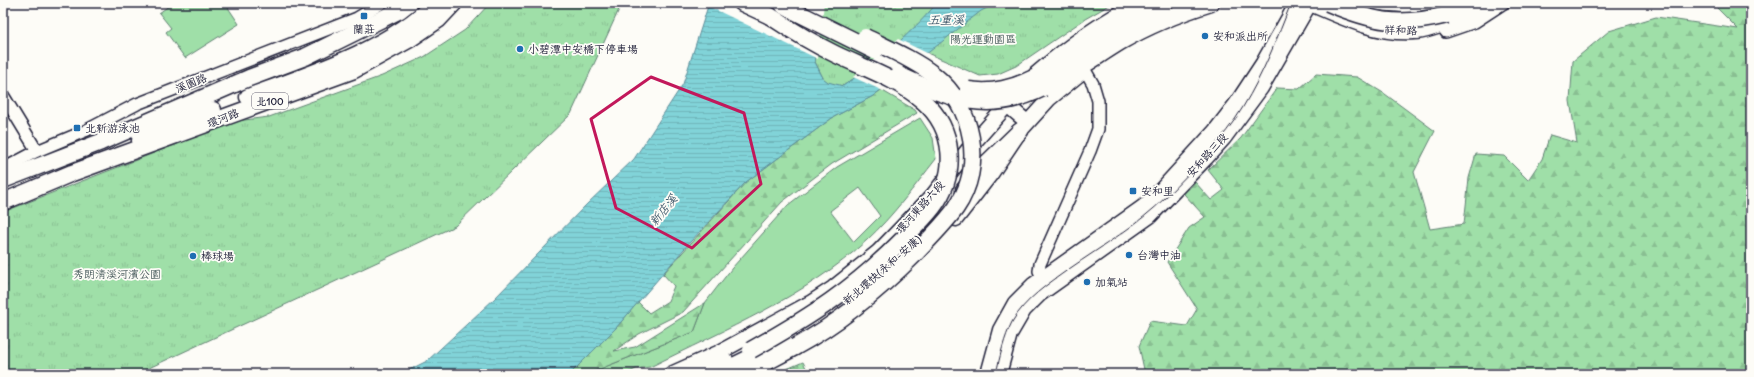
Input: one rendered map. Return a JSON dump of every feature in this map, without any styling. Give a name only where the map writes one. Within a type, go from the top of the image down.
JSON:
[{"type":"highway","name":"北100","points":[[3,180],[101,142],[249,78],[305,58],[400,10],[409,3]]},
{"type":"highway","points":[[72,173],[164,128],[355,47],[388,31],[424,3]]},
{"type":"highway","points":[[101,142],[346,59],[389,38],[434,3]]},
{"type":"highway","name":"環河路","points":[[3,202],[72,173],[354,70],[410,39],[438,20],[454,3]]},
{"type":"highway","points":[[742,3],[815,15],[908,58],[934,76],[956,99],[970,130],[973,152],[969,180],[956,207],[942,225],[895,274],[865,300],[830,325],[795,348],[744,374]]},
{"type":"highway","points":[[777,9],[842,48],[918,84],[960,99],[997,103],[1027,96],[1039,82],[1102,31],[1128,14],[1152,3]]},
{"type":"highway","points":[[1039,82],[1061,65],[1133,19],[1164,3]]},
{"type":"highway","points":[[1039,82],[1066,69],[1154,13],[1180,3]]},
{"type":"highway","points":[[1039,82],[1062,79],[1119,43],[1148,27],[1181,13],[1211,3]]},
{"type":"highway","points":[[1335,6],[1371,19],[1388,22],[1407,22],[1473,7],[1478,3]]},
{"type":"highway","points":[[700,374],[751,350],[817,312],[856,283],[880,262],[933,207],[947,179],[950,164],[950,149],[946,133],[939,120],[923,101],[894,83],[803,38],[777,9]]},
{"type":"highway","name":"新北環快(永和-安康)","points":[[717,374],[762,352],[828,315],[870,284],[933,225],[986,164],[1023,127]]},
{"type":"main road","name":"環河東路六段","points":[[671,374],[718,353],[810,303],[833,288],[878,252],[933,195],[970,147],[1023,87],[1057,56],[1086,33],[1139,3]]},
{"type":"main road","points":[[754,374],[828,332],[866,305],[893,283],[919,258],[958,216],[991,174],[1023,127],[1049,99],[1085,70],[1127,40],[1142,32],[1178,16],[1217,3]]},
{"type":"main road","points":[[1306,3],[1335,6]]},
{"type":"main road","name":"安和路三段","points":[[999,374],[1005,347],[1016,323],[1045,283],[1150,216],[1169,198],[1224,138],[1261,88],[1283,40],[1306,3]]},
{"type":"main road","points":[[1377,3],[1417,6],[1428,3]]},
{"type":"main road","points":[[1448,13],[1461,22],[1476,14],[1491,3]]},
{"type":"main road","points":[[1007,105],[1023,127]]},
{"type":"main road","name":"安和路三段","points":[[988,374],[994,344],[1015,303],[1033,285],[1045,283]]},
{"type":"street","name":"溪園路","points":[[3,169],[37,151],[85,131],[137,104],[357,18],[382,3]]},
{"type":"street","points":[[1448,13],[1446,32],[1475,22],[1504,3]]},
{"type":"street","points":[[1045,283],[1039,271],[1040,264],[1081,172],[1098,129],[1098,101],[1093,84],[1085,70]]},
{"type":"street","points":[[3,95],[37,151]]},
{"type":"highlighted area","points":[[651,77],[744,113],[761,184],[692,248],[616,208],[591,119]]},
{"type":"green space","points":[[173,3],[225,3],[239,24],[185,58],[166,32],[171,28],[159,13]]},
{"type":"green space","name":"秀朗清溪河濱公園","points":[[490,3],[622,3],[571,114],[455,226],[136,374],[3,374],[3,212],[236,121],[269,117],[382,76],[424,57],[465,30]]},
{"type":"green space","name":"陽光運動園區","points":[[822,3],[1113,3],[1085,19],[1016,66],[998,74],[980,76],[927,53],[864,72],[843,86],[828,83],[823,78],[815,62]]},
{"type":"green space","points":[[1712,3],[1751,3],[1751,374],[1145,374],[1139,346],[1150,321],[1187,326],[1197,309],[1167,262],[1189,228],[1205,217],[1184,194],[1195,182],[1211,200],[1224,190],[1208,170],[1241,138],[1277,88],[1299,89],[1316,74],[1357,77],[1385,94],[1435,131],[1414,172],[1430,229],[1464,224],[1469,178],[1476,154],[1504,156],[1528,180],[1542,159],[1550,135],[1577,143],[1570,101],[1573,61],[1609,31],[1656,17],[1738,29]]},
{"type":"green space","points":[[881,90],[915,110],[917,113],[832,164],[782,202],[683,312],[639,334],[614,351],[635,347],[705,303],[694,332],[587,374],[570,374],[615,329],[638,302],[649,313],[668,301],[674,286],[663,274],[746,182],[832,118],[873,96]]},
{"type":"green space","points":[[920,118],[933,138],[936,159],[903,201],[867,240],[818,278],[764,311],[650,367],[636,369],[625,374],[587,374],[694,332],[705,303],[732,268],[788,205],[837,167]],"holes":[[[860,188],[880,216],[854,242],[830,211]]]},
{"type":"green space","points":[[803,362],[809,374],[775,374]]},
{"type":"water","points":[[709,3],[822,3],[815,62],[823,78],[828,82],[843,86],[893,48],[937,3],[997,3],[981,11],[873,96],[832,118],[746,182],[691,241],[615,329],[570,374],[401,374],[427,361],[494,299],[587,204],[634,159],[683,84]]},
{"type":"pier","points":[[707,3],[824,3],[818,59],[706,5]]},
{"type":"pier","points":[[898,39],[929,54],[883,91],[853,77]]},
{"type":"tram line","points":[[996,374],[1002,347],[1009,328],[1023,306],[1045,286],[1144,217],[1197,165],[1227,131],[1257,82],[1291,3]]},
{"type":"place","name":"蘭莊","points":[[364,16]]},
{"type":"place","name":"安和派出所","points":[[1205,36]]},
{"type":"place","name":"小碧潭中安橋下停車場","points":[[520,49]]},
{"type":"place","name":"北新游泳池","points":[[77,128]]},
{"type":"place","name":"安和里","points":[[1133,191]]},
{"type":"place","name":"台灣中油","points":[[1129,255]]},
{"type":"place","name":"棒球場","points":[[193,256]]},
{"type":"place","name":"加氣站","points":[[1087,282]]},
{"type":"water label","name":"五重溪","points":[[946,19]]},
{"type":"water label","name":"新店溪","points":[[663,210]]}]
